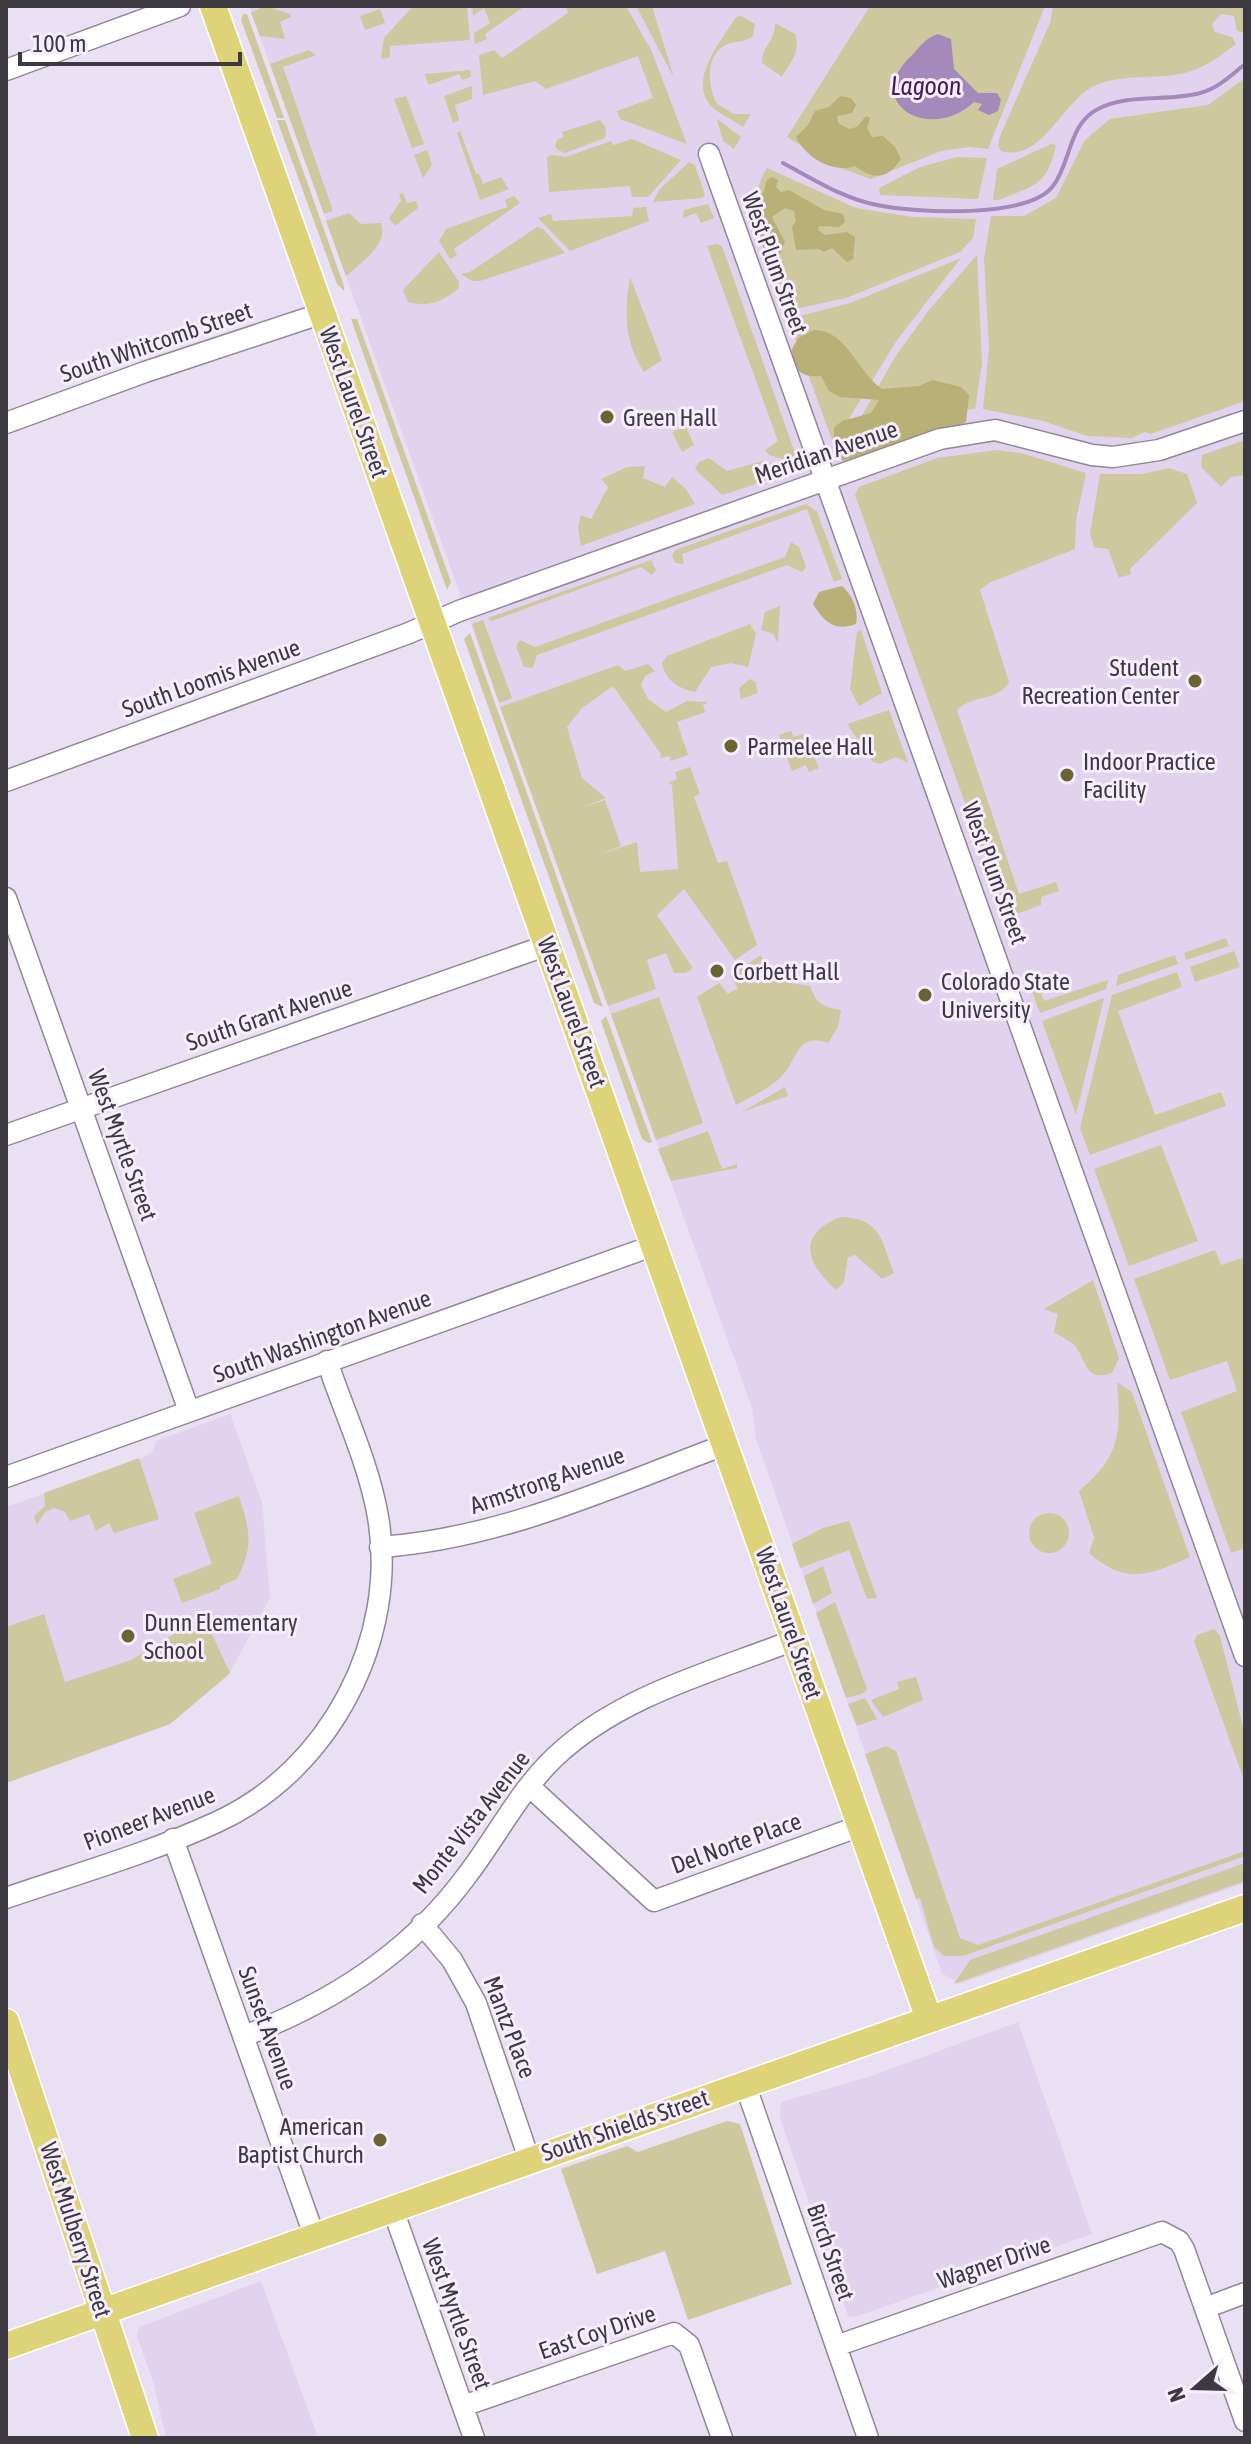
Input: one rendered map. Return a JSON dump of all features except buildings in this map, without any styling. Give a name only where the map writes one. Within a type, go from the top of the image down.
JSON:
[{"type":"main road","name":"West Laurel Street","points":[[213,6],[929,2019]]},
{"type":"main road","name":"South Shields Street","points":[[6,2346],[1245,1908]]},
{"type":"main road","name":"West Mulberry Street","points":[[6,2022],[11,2051],[104,2312],[145,2438]]},
{"type":"street","points":[[6,70],[180,6]]},
{"type":"street","name":"West Plum Street","points":[[709,154],[1245,1656]]},
{"type":"street","name":"South Whitcomb Street","points":[[6,423],[145,372],[323,313]]},
{"type":"street","name":"Meridian Avenue","points":[[433,622],[940,439],[978,431],[1019,434],[1072,451],[1113,457],[1159,450],[1245,421]]},
{"type":"street","name":"South Loomis Avenue","points":[[6,781],[433,622]]},
{"type":"street","name":"West Myrtle Street","points":[[6,898],[189,1411]]},
{"type":"street","name":"South Grant Avenue","points":[[6,1135],[548,945]]},
{"type":"street","name":"South Washington Avenue","points":[[6,1477],[655,1245]]},
{"type":"street","name":"Pioneer Avenue","points":[[6,1898],[218,1822],[253,1802],[288,1773],[323,1735],[363,1666],[374,1633],[380,1593],[378,1518],[369,1482],[327,1361]]},
{"type":"street","name":"Armstrong Avenue","points":[[380,1547],[417,1544],[504,1526],[727,1444]]},
{"type":"street","name":"Monte Vista Avenue","points":[[244,2036],[338,1991],[382,1962],[465,1879],[529,1786],[555,1758],[609,1717],[644,1698],[794,1640]]},
{"type":"street","name":"Del Norte Place","points":[[529,1786],[654,1901],[860,1826]]},
{"type":"street","name":"Sunset Avenue","points":[[173,1839],[314,2235]]},
{"type":"street","name":"Mantz Place","points":[[422,1924],[452,1960],[476,2003],[529,2159]]},
{"type":"street","name":"Birch Street","points":[[745,2084],[868,2438]]},
{"type":"street","name":"West Myrtle Street","points":[[392,2207],[474,2438]]},
{"type":"street","name":"Wagner Drive","points":[[836,2346],[1153,2232],[1170,2235],[1184,2249],[1205,2308]]},
{"type":"street","points":[[1245,2293],[1205,2308],[1245,2421]]},
{"type":"street","name":"East Coy Drive","points":[[463,2406],[674,2333],[689,2345],[722,2438]]},
{"type":"shaded area","name":"Colorado State University","points":[[249,6],[1245,6],[1245,1883],[959,1984],[942,1973],[756,1439],[752,1408]]},
{"type":"shaded area","points":[[265,6],[290,14],[291,17],[280,22],[285,39],[260,36],[251,13]]},
{"type":"shaded area","points":[[413,6],[467,6],[470,40],[390,46],[390,57],[381,59],[384,38]]},
{"type":"shaded area","points":[[472,6],[525,6],[485,34],[487,39],[475,44],[474,33],[490,23],[484,8],[473,16]]},
{"type":"shaded area","points":[[566,6],[626,6],[652,52],[687,144],[620,119],[617,111],[653,98],[638,56],[546,89],[535,81],[483,95],[479,55],[494,50],[502,58],[568,13]]},
{"type":"shaded area","points":[[636,6],[652,6],[674,78]]},
{"type":"shaded area","points":[[870,6],[1045,6],[988,149],[969,147],[941,151],[871,179],[832,165],[787,137]]},
{"type":"shaded area","points":[[1053,6],[1245,6],[1245,33],[1237,31],[1234,16],[1221,14],[1212,24],[1215,32],[1232,37],[1236,44],[1214,60],[1176,75],[1103,82],[1081,95],[1050,130],[1028,148],[1015,152],[1001,151],[998,145],[1000,136],[1050,23]]},
{"type":"shaded area","points":[[380,9],[385,23],[365,30],[360,16]]},
{"type":"shaded area","points":[[243,14],[247,14],[284,118],[277,118],[241,20]]},
{"type":"shaded area","points":[[741,16],[755,24],[753,36],[728,44],[715,54],[710,79],[717,104],[734,114],[751,114],[743,127],[710,105],[703,83],[716,47],[736,17]]},
{"type":"shaded area","points":[[775,23],[795,34],[797,40],[794,56],[782,77],[762,63]]},
{"type":"shaded area","points":[[309,50],[316,55],[283,67],[333,211],[324,214],[270,64]]},
{"type":"shaded area","points":[[470,70],[471,77],[462,80],[459,74],[429,85],[424,74]]},
{"type":"shaded area","points":[[1245,78],[1245,401],[1132,438],[1087,436],[1043,421],[983,409],[989,349],[984,259],[991,216],[1024,216],[1056,198],[1085,140],[1110,119],[1208,105]]},
{"type":"shaded area","points":[[472,86],[472,99],[455,105],[459,120],[453,123],[444,96]]},
{"type":"shaded area","points":[[406,96],[424,144],[412,148],[394,99]]},
{"type":"shaded area","points":[[840,96],[851,98],[856,105],[852,113],[837,116],[838,123],[849,129],[857,127],[866,116],[870,118],[867,128],[872,137],[883,136],[895,147],[901,159],[890,171],[880,176],[868,174],[855,166],[829,166],[813,157],[800,144],[796,137],[808,125],[815,111],[829,107]]},
{"type":"shaded area","points":[[717,119],[741,137],[734,149],[723,141]]},
{"type":"shaded area","points":[[277,120],[285,120],[344,291],[337,284]]},
{"type":"shaded area","points":[[600,120],[606,128],[605,138],[565,153],[555,146],[557,140],[564,137],[562,132]]},
{"type":"shaded area","points":[[460,131],[476,174],[479,174],[483,184],[501,177],[509,189],[480,200],[457,133]]},
{"type":"shaded area","points":[[632,139],[681,160],[648,197],[632,197],[630,186],[549,192],[547,157],[566,157],[611,141],[613,145]]},
{"type":"shaded area","points":[[1051,144],[1056,145],[1053,158],[1039,181],[993,200],[997,169]]},
{"type":"shaded area","points":[[427,150],[432,165],[423,178],[414,155]]},
{"type":"shaded area","points":[[957,157],[987,158],[978,199],[880,195],[879,188],[920,167]]},
{"type":"shaded area","points":[[689,162],[695,165],[705,195],[702,198],[653,202],[659,190]]},
{"type":"shaded area","points":[[767,168],[856,208],[913,217],[976,219],[973,238],[960,252],[846,298],[786,311],[774,280],[779,278],[776,271],[771,272],[756,220],[757,194]]},
{"type":"shaded area","points":[[772,177],[778,180],[776,187],[781,192],[789,190],[824,210],[843,214],[845,222],[839,227],[819,226],[818,230],[825,235],[847,232],[855,237],[853,259],[847,262],[832,248],[824,252],[819,249],[796,250],[792,227],[796,221],[794,211],[785,208],[772,217],[785,242],[779,256],[773,259],[768,254],[758,231],[756,199],[764,192],[766,181]]},
{"type":"shaded area","points":[[403,193],[407,203],[416,201],[418,208],[395,226],[389,218],[401,201],[399,194]]},
{"type":"shaded area","points":[[514,196],[520,203],[454,249],[457,255],[450,259],[439,241],[446,229],[507,207],[505,200]]},
{"type":"shaded area","points":[[708,204],[714,218],[701,223],[696,213],[683,218],[684,210]]},
{"type":"shaded area","points":[[646,207],[649,221],[570,251],[538,218],[551,214],[553,221],[632,216],[633,208]]},
{"type":"shaded area","points":[[349,213],[361,224],[381,223],[382,231],[377,246],[346,276],[326,221]]},
{"type":"shaded area","points":[[537,227],[543,229],[565,253],[480,281],[472,281],[461,274],[470,272]]},
{"type":"shaded area","points":[[707,246],[722,246],[797,459],[795,463],[769,455],[765,450],[778,441]]},
{"type":"shaded area","points":[[439,252],[459,282],[459,288],[435,302],[408,302],[403,290]]},
{"type":"shaded area","points":[[977,255],[982,363],[975,409],[953,411],[843,449],[895,357],[929,310]]},
{"type":"shaded area","points":[[961,258],[897,340],[837,438],[832,440],[788,319],[850,303]]},
{"type":"shaded area","points":[[630,277],[662,360],[644,372],[637,361],[627,326]]},
{"type":"shaded area","points":[[351,319],[357,319],[451,582],[447,590]]},
{"type":"shaded area","points":[[814,330],[835,337],[882,389],[919,386],[933,380],[961,387],[969,395],[966,422],[952,430],[843,461],[834,444],[834,428],[842,421],[871,413],[879,400],[840,397],[829,391],[821,376],[799,371],[792,349],[798,338]]},
{"type":"shaded area","points":[[686,426],[694,445],[682,452],[672,432]]},
{"type":"shaded area","points":[[1245,440],[1245,475],[1231,477],[1221,487],[1201,467],[1202,455]]},
{"type":"shaded area","points":[[997,450],[1021,453],[1086,473],[1076,520],[1075,549],[989,583],[980,590],[1009,682],[999,692],[957,710],[1019,894],[1056,882],[1059,891],[1041,897],[1041,905],[1006,918],[855,495],[859,487],[937,458]]},
{"type":"shaded area","points":[[709,458],[727,471],[763,461],[789,468],[790,473],[722,495],[695,469],[699,462]]},
{"type":"shaded area","points":[[645,466],[643,478],[665,487],[672,477],[686,489],[695,504],[581,546],[578,527],[581,515],[591,519],[608,487],[601,479],[627,467]]},
{"type":"shaded area","points":[[1169,468],[1187,474],[1197,503],[1130,569],[1131,574],[1119,578],[1108,549],[1094,547],[1090,534],[1100,474],[1142,474]]},
{"type":"shaded area","points":[[806,504],[817,512],[842,579],[834,582],[807,509],[682,554],[684,564],[675,563],[672,556],[675,550]]},
{"type":"shaded area","points":[[791,542],[799,547],[806,567],[802,572],[787,565],[537,655],[533,668],[524,667],[516,646],[520,640],[535,647],[785,557]]},
{"type":"shaded area","points":[[651,560],[656,570],[652,575],[641,567],[491,621],[488,618]]},
{"type":"shaded area","points":[[842,586],[854,603],[857,619],[856,624],[842,627],[831,624],[813,604],[819,592]]},
{"type":"shaded area","points":[[780,606],[778,643],[773,634],[761,630],[765,612]]},
{"type":"shaded area","points":[[483,620],[512,698],[499,703],[472,624]]},
{"type":"shaded area","points":[[750,624],[756,634],[748,667],[731,663],[711,667],[695,692],[678,686],[666,674],[662,663],[667,656]]},
{"type":"shaded area","points":[[861,630],[882,693],[859,706],[850,689],[857,632]]},
{"type":"shaded area","points":[[470,633],[603,1007],[594,1003],[464,639]]},
{"type":"shaded area","points":[[648,664],[655,671],[645,676],[641,685],[648,699],[666,712],[687,701],[708,702],[703,705],[705,712],[677,722],[688,755],[671,761],[669,756],[660,758],[661,754],[613,686],[582,708],[567,727],[582,778],[606,798],[581,808],[605,800],[621,846],[598,855],[637,842],[640,872],[678,869],[672,785],[668,783],[677,779],[675,772],[690,767],[700,794],[694,797],[718,863],[727,861],[757,945],[735,960],[684,889],[657,915],[693,968],[686,973],[674,973],[666,953],[647,960],[656,989],[608,1006],[500,707],[618,665],[625,671]]},
{"type":"shaded area","points":[[750,679],[755,682],[758,693],[741,699],[739,688]]},
{"type":"shaded area","points":[[889,710],[908,763],[896,757],[880,764],[873,762],[847,724]]},
{"type":"shaded area","points":[[791,731],[794,737],[803,734],[819,768],[809,772],[806,765],[792,771],[779,735]]},
{"type":"shaded area","points":[[1226,938],[1229,946],[1186,960],[1184,953]]},
{"type":"shaded area","points":[[1234,951],[1240,967],[1195,982],[1190,967]]},
{"type":"shaded area","points":[[761,955],[769,978],[779,975],[789,983],[810,986],[821,1004],[841,1010],[838,1027],[828,1043],[817,1040],[803,1045],[780,1078],[736,1105],[697,997],[719,983],[728,994],[738,988],[730,976]]},
{"type":"shaded area","points":[[1175,955],[1178,964],[1116,986],[1118,975]]},
{"type":"shaded area","points":[[1177,972],[1182,987],[1118,1011],[1155,1115],[1221,1092],[1226,1106],[1090,1155],[1080,1128],[1112,995]]},
{"type":"shaded area","points":[[1108,980],[1106,989],[1040,1013],[1028,981],[1037,983],[1044,1001]]},
{"type":"shaded area","points":[[659,997],[703,1123],[656,1140],[611,1014]]},
{"type":"shaded area","points":[[1104,998],[1076,1115],[1042,1021]]},
{"type":"shaded area","points":[[606,1016],[652,1142],[642,1139],[601,1021]]},
{"type":"shaded area","points":[[785,1087],[788,1096],[742,1112]]},
{"type":"shaded area","points":[[708,1131],[722,1169],[737,1164],[737,1168],[671,1181],[658,1149]]},
{"type":"shaded area","points":[[1161,1145],[1198,1241],[1129,1266],[1094,1169]]},
{"type":"shaded area","points":[[841,1217],[865,1222],[878,1233],[894,1273],[882,1279],[855,1255],[848,1257],[844,1282],[836,1290],[826,1280],[813,1260],[810,1250],[812,1240],[827,1224]]},
{"type":"shaded area","points":[[1215,1250],[1221,1265],[1245,1257],[1245,1548],[1231,1553],[1181,1412],[1237,1391],[1227,1361],[1170,1380],[1134,1279]]},
{"type":"shaded area","points":[[1093,1280],[1119,1358],[1112,1373],[1103,1375],[1092,1373],[1076,1347],[1054,1332],[1058,1314],[1044,1309]]},
{"type":"shaded area","points":[[1117,1382],[1132,1392],[1190,1557],[1162,1569],[1138,1574],[1115,1570],[1089,1553],[1094,1537],[1079,1491],[1103,1467],[1115,1443],[1119,1416]]},
{"type":"shaded area","name":"Dunn Elementary School","points":[[230,1414],[262,1502],[270,1598],[228,1676],[170,1724],[6,1783],[6,1507],[139,1460],[152,1452],[156,1441]]},
{"type":"shaded area","points":[[139,1458],[159,1519],[114,1533],[109,1523],[96,1531],[89,1514],[70,1521],[65,1512],[54,1508],[45,1512],[37,1525],[34,1516],[45,1506],[44,1493]]},
{"type":"shaded area","points":[[239,1496],[246,1519],[248,1547],[237,1579],[182,1603],[173,1579],[212,1564],[194,1513]]},
{"type":"shaded area","points":[[1049,1513],[1063,1519],[1069,1533],[1063,1547],[1049,1553],[1035,1547],[1029,1533],[1035,1519]]},
{"type":"shaded area","points":[[849,1521],[877,1598],[867,1599],[849,1550],[800,1568],[792,1544],[823,1528]]},
{"type":"shaded area","points":[[823,1566],[832,1593],[813,1604],[804,1576]]},
{"type":"shaded area","points":[[835,1602],[867,1689],[862,1694],[846,1698],[816,1613]]},
{"type":"shaded area","points":[[44,1614],[65,1682],[131,1660],[196,1621],[204,1630],[204,1617],[230,1673],[170,1724],[6,1783],[6,1627]]},
{"type":"shaded area","points":[[1214,1629],[1220,1636],[1245,1735],[1245,1783],[1194,1641],[1197,1635]]},
{"type":"shaded area","points":[[916,1677],[923,1700],[883,1717],[871,1700],[899,1689],[897,1682]]},
{"type":"shaded area","points":[[865,1698],[877,1719],[857,1726],[848,1704]]},
{"type":"shaded area","points":[[886,1746],[896,1751],[960,1938],[978,1945],[1245,1851],[1245,1856],[963,1956],[944,1956],[934,1947],[920,1898],[916,1899],[865,1754]]},
{"type":"shaded area","points":[[1245,1863],[1245,1881],[954,1984],[970,1960]]},
{"type":"shaded area","points":[[1018,2022],[1092,2234],[855,2317],[848,2316],[780,2118],[781,2102],[871,2076]]},
{"type":"shaded area","points":[[727,2121],[740,2124],[792,2284],[688,2320],[665,2251],[597,2274],[561,2169],[627,2146],[638,2152]]},
{"type":"shaded area","points":[[261,2281],[317,2434],[306,2438],[166,2438],[154,2385],[137,2336],[139,2327]]},
{"type":"water","name":"Lagoon","points":[[938,34],[951,39],[954,69],[978,93],[997,93],[1001,100],[998,111],[989,115],[978,110],[982,104],[974,102],[957,114],[939,119],[922,118],[898,103],[894,90],[897,74],[922,44]]},
{"type":"waterway","points":[[783,163],[841,193],[894,208],[970,211],[1020,204],[1040,197],[1053,186],[1075,134],[1088,116],[1098,109],[1122,101],[1200,93],[1218,85],[1245,64]]},
{"type":"place","name":"Green Hall","points":[[607,417]]},
{"type":"place","name":"Student Recreation Center","points":[[1195,681]]},
{"type":"place","name":"Parmelee Hall","points":[[731,746]]},
{"type":"place","name":"Indoor Practice Facility","points":[[1067,775]]},
{"type":"place","name":"Corbett Hall","points":[[717,971]]},
{"type":"place","name":"Colorado State University","points":[[925,995]]},
{"type":"place","name":"Dunn Elementary School","points":[[128,1636]]},
{"type":"place","name":"American Baptist Church","points":[[380,2140]]}]
